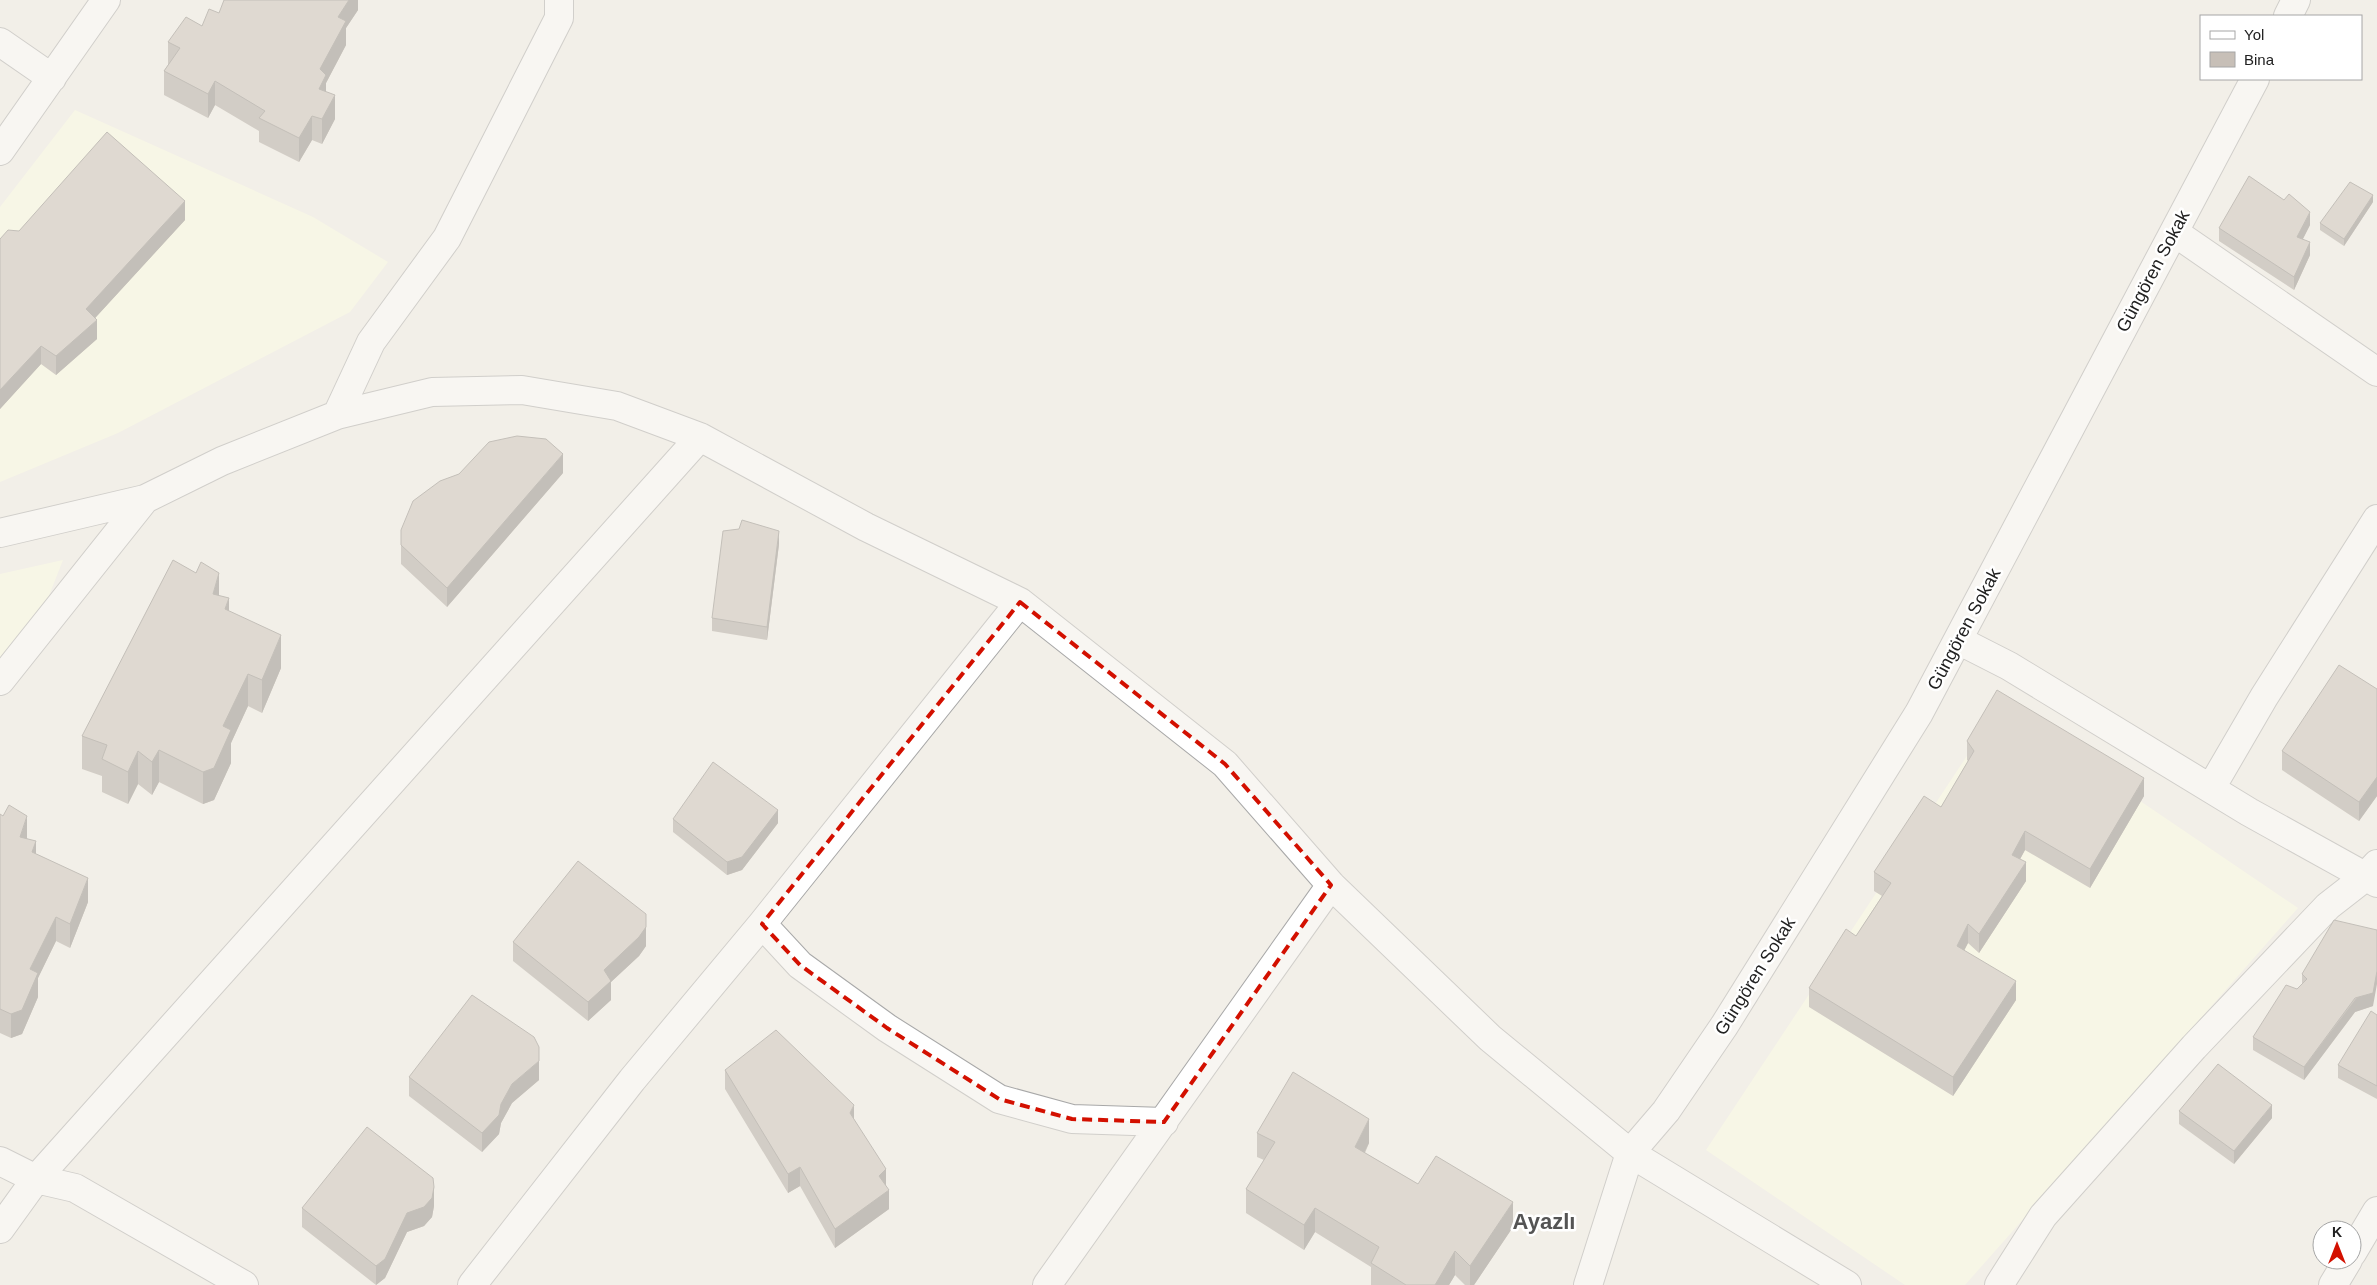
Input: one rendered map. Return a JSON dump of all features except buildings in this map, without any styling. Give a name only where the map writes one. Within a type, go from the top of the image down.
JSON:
[{"type":"street","points":[[0,151],[106,0]]},
{"type":"street","points":[[337,415],[371,342],[447,238],[559,18],[559,0]]},
{"type":"street","points":[[2288,15],[2296,0]]},
{"type":"street","points":[[0,42],[52,78]]},
{"type":"street","name":"Güngören Sokak","points":[[1630,1153],[1666,1111],[1724,1026],[1919,713],[2254,80]]},
{"type":"street","points":[[2174,232],[2377,372]]},
{"type":"street","points":[[0,533],[145,499],[222,461],[337,415],[432,392],[522,390],[617,406],[700,437],[866,526],[1020,602],[1224,764],[1331,885],[1490,1038],[1630,1153],[1846,1285]]},
{"type":"street","points":[[0,1229],[36,1179],[700,437]]},
{"type":"street","points":[[0,681],[145,499]]},
{"type":"street","points":[[2211,788],[2264,697],[2377,519]]},
{"type":"street","points":[[472,1285],[632,1080],[762,924],[1020,602]]},
{"type":"street","points":[[1958,640],[2009,666],[2211,788],[2373,875],[2322,913],[2194,1047],[2043,1216],[2000,1285]]},
{"type":"street","points":[[1047,1285],[1331,885]]},
{"type":"street","points":[[762,924],[800,965],[887,1028],[999,1099],[1072,1119],[1164,1122]]},
{"type":"street","points":[[1588,1285],[1630,1153]]},
{"type":"street","points":[[0,1161],[36,1179],[75,1188],[244,1285]]},
{"type":"street","points":[[2362,1236],[2377,1211]]},
{"type":"street","points":[[2333,1285],[2342,1270]]},
{"type":"highlighted area","points":[[1020,602],[1225,764],[1331,885],[1164,1122],[1072,1119],[999,1099],[887,1028],[800,965],[762,924]]},
{"type":"shaded area","points":[[75,110],[313,217],[388,262],[350,312],[118,433],[0,482],[0,207]]},
{"type":"shaded area","points":[[63,560],[39,621],[0,664],[0,574]]},
{"type":"shaded area","points":[[2000,706],[2298,908],[1965,1285],[1905,1285],[1706,1150]]},
{"type":"district","name":"Ayazlı","points":[[1544,1221]]}]
